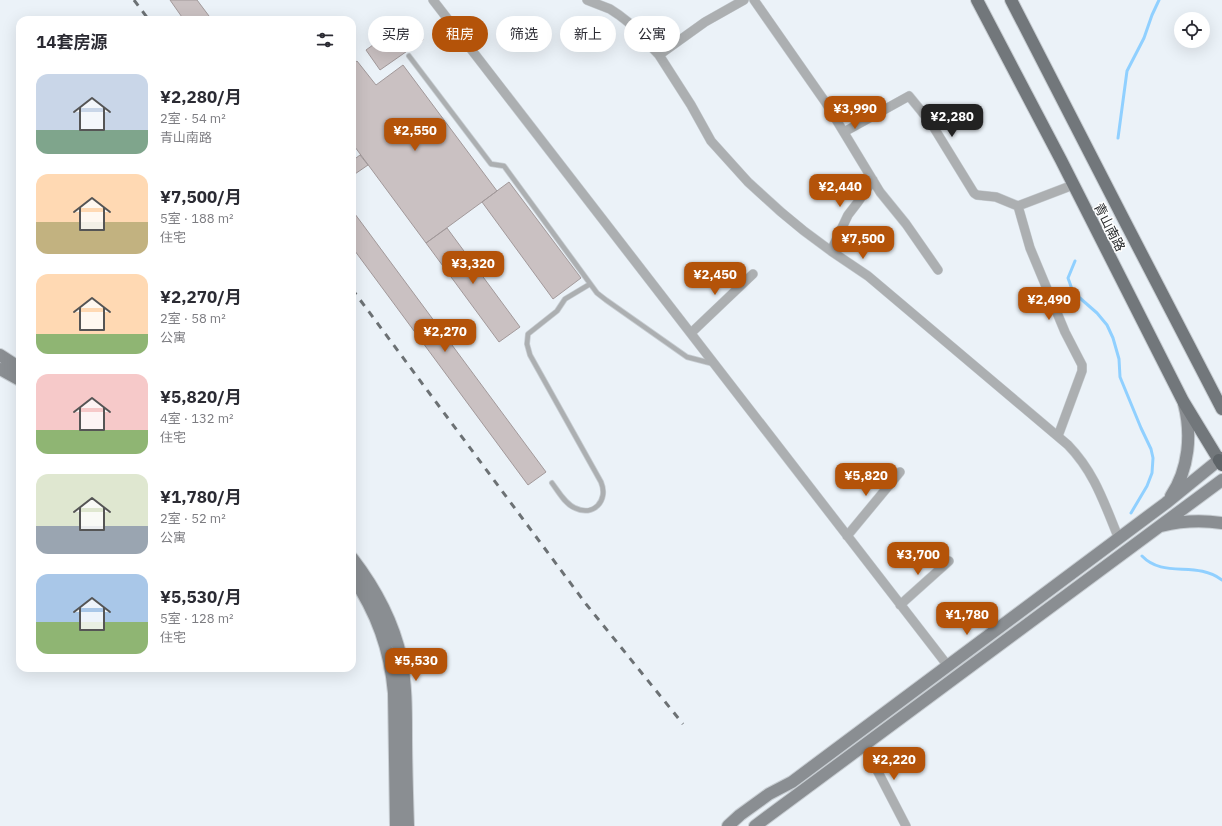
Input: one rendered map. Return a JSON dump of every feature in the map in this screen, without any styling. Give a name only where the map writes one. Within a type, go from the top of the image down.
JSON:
[{"type":"main road","name":"青山南路","points":[[977,0],[1183,401],[1221,461]]},
{"type":"main road","name":"青山南路","points":[[1011,0],[1222,409]]},
{"type":"main road","points":[[1208,382],[1222,393]]},
{"type":"street","points":[[433,0],[948,666]]},
{"type":"street","points":[[587,0],[610,9],[619,15],[628,22],[659,55],[711,141],[748,182],[781,212],[831,251],[868,276],[1058,436],[1077,454],[1094,480],[1118,539]]},
{"type":"street","points":[[659,55],[706,22],[744,0]]},
{"type":"street","points":[[754,0],[826,103],[880,192],[906,224],[938,270]]},
{"type":"street","points":[[844,132],[909,96],[931,123],[974,193],[977,195],[996,197],[1018,206],[1073,186]]},
{"type":"street","points":[[831,251],[848,215],[873,180]]},
{"type":"street","points":[[1018,206],[1030,248],[1065,332],[1082,365],[1082,371],[1058,436]]},
{"type":"street","points":[[691,333],[753,274]]},
{"type":"street","points":[[0,355],[16,365]]},
{"type":"street","points":[[0,369],[16,378]]},
{"type":"street","points":[[1166,504],[1178,482],[1186,458],[1188,435],[1187,418],[1183,401]]},
{"type":"street","points":[[728,826],[740,815],[769,794],[792,782],[1166,504],[1221,461]]},
{"type":"street","points":[[847,536],[900,472]]},
{"type":"street","points":[[754,826],[1222,480]]},
{"type":"street","points":[[1156,528],[1184,522],[1204,521],[1222,523]]},
{"type":"street","points":[[900,605],[949,561]]},
{"type":"street","points":[[356,563],[371,584],[386,612],[401,658],[405,692],[408,826]]},
{"type":"street","points":[[356,582],[369,603],[375,617],[386,645],[391,666],[394,693],[396,826]]},
{"type":"street","points":[[864,745],[906,826]]},
{"type":"lane","points":[[409,56],[491,164],[504,166],[597,293],[686,357],[715,364]]},
{"type":"lane","points":[[552,482],[568,503],[580,510],[590,510],[599,505],[603,496],[604,491],[601,482],[530,355],[527,344],[528,334],[557,311],[565,299],[590,284]]},
{"type":"building","points":[[170,0],[197,0],[209,16],[181,16]]},
{"type":"building","points":[[368,49],[368,52],[406,52],[380,70],[366,50]]},
{"type":"building","points":[[357,61],[376,85],[403,65],[497,191],[426,243],[356,148]]},
{"type":"building","points":[[360,155],[368,165],[356,173],[356,158]]},
{"type":"building","points":[[509,182],[581,278],[553,299],[482,202]]},
{"type":"building","points":[[356,215],[546,472],[528,485],[356,252]]},
{"type":"building","points":[[447,228],[520,327],[499,342],[426,243]]},
{"type":"waterway","points":[[1118,138],[1127,71],[1144,38],[1159,0]]},
{"type":"waterway","points":[[1075,261],[1068,278],[1073,292],[1097,313],[1107,325],[1113,338],[1119,359],[1120,377],[1151,449],[1153,458],[1152,473],[1147,486],[1131,513]]},
{"type":"waterway","points":[[1142,556],[1151,563],[1160,567],[1202,571],[1212,574],[1222,580]]},
{"type":"railway","points":[[134,0],[146,16]]},
{"type":"railway","points":[[356,294],[586,604],[683,724]]}]
